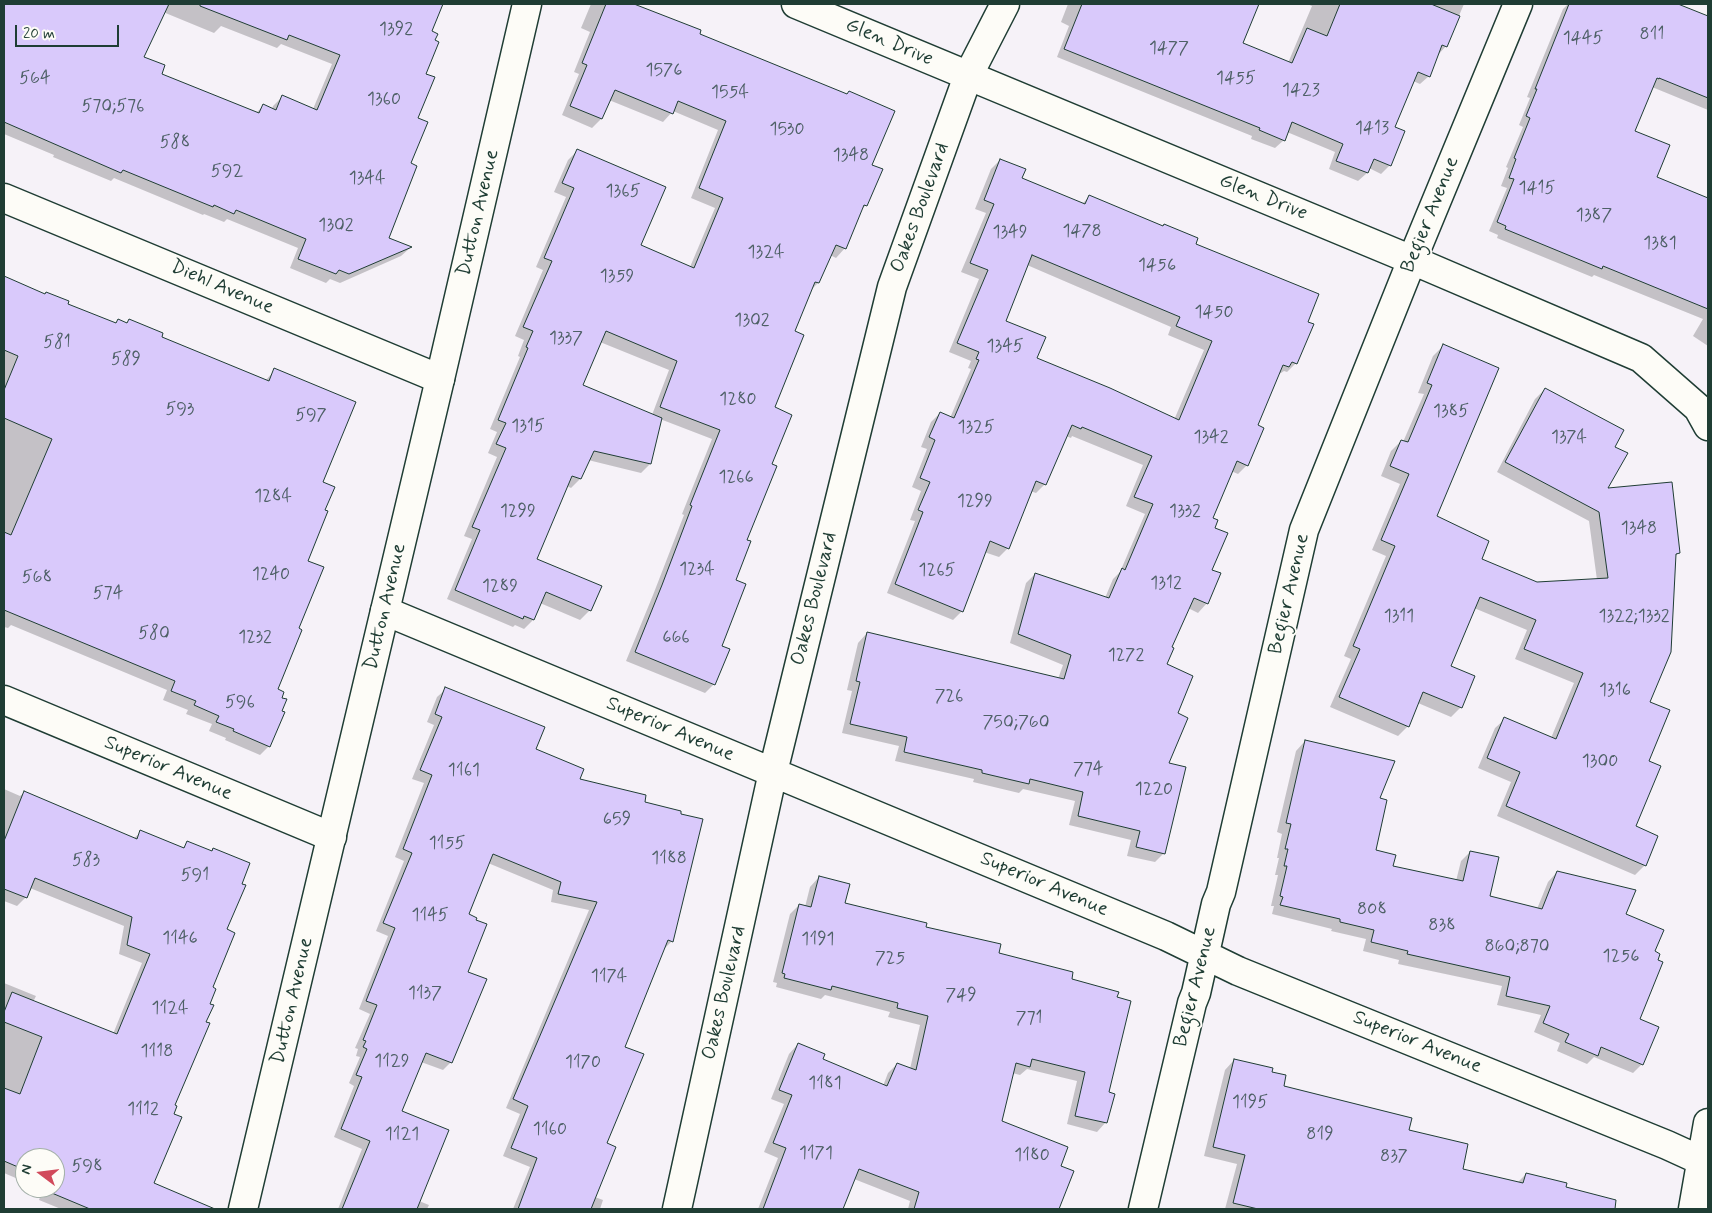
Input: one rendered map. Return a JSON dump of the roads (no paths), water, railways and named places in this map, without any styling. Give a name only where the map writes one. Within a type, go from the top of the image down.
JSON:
[{"type":"street","name":"Dutton Avenue","points":[[243,1209],[527,4]]},
{"type":"street","name":"Glen Drive","points":[[796,4],[1412,260],[1641,358],[1698,408],[1708,426]]},
{"type":"street","name":"Oakes Boulevard","points":[[677,1209],[773,772],[892,287],[968,76],[1004,4]]},
{"type":"street","name":"Begier Avenue","points":[[1143,1209],[1216,904],[1221,892],[1304,530],[1412,260],[1518,4]]},
{"type":"street","name":"Diehl Avenue","points":[[4,198],[440,379]]},
{"type":"street","name":"Superior Avenue","points":[[385,611],[1157,932],[1238,970],[1649,1137],[1702,1161]]},
{"type":"street","name":"Superior Avenue","points":[[4,700],[332,837]]},
{"type":"street","points":[[1693,1209],[1708,1123]]}]
